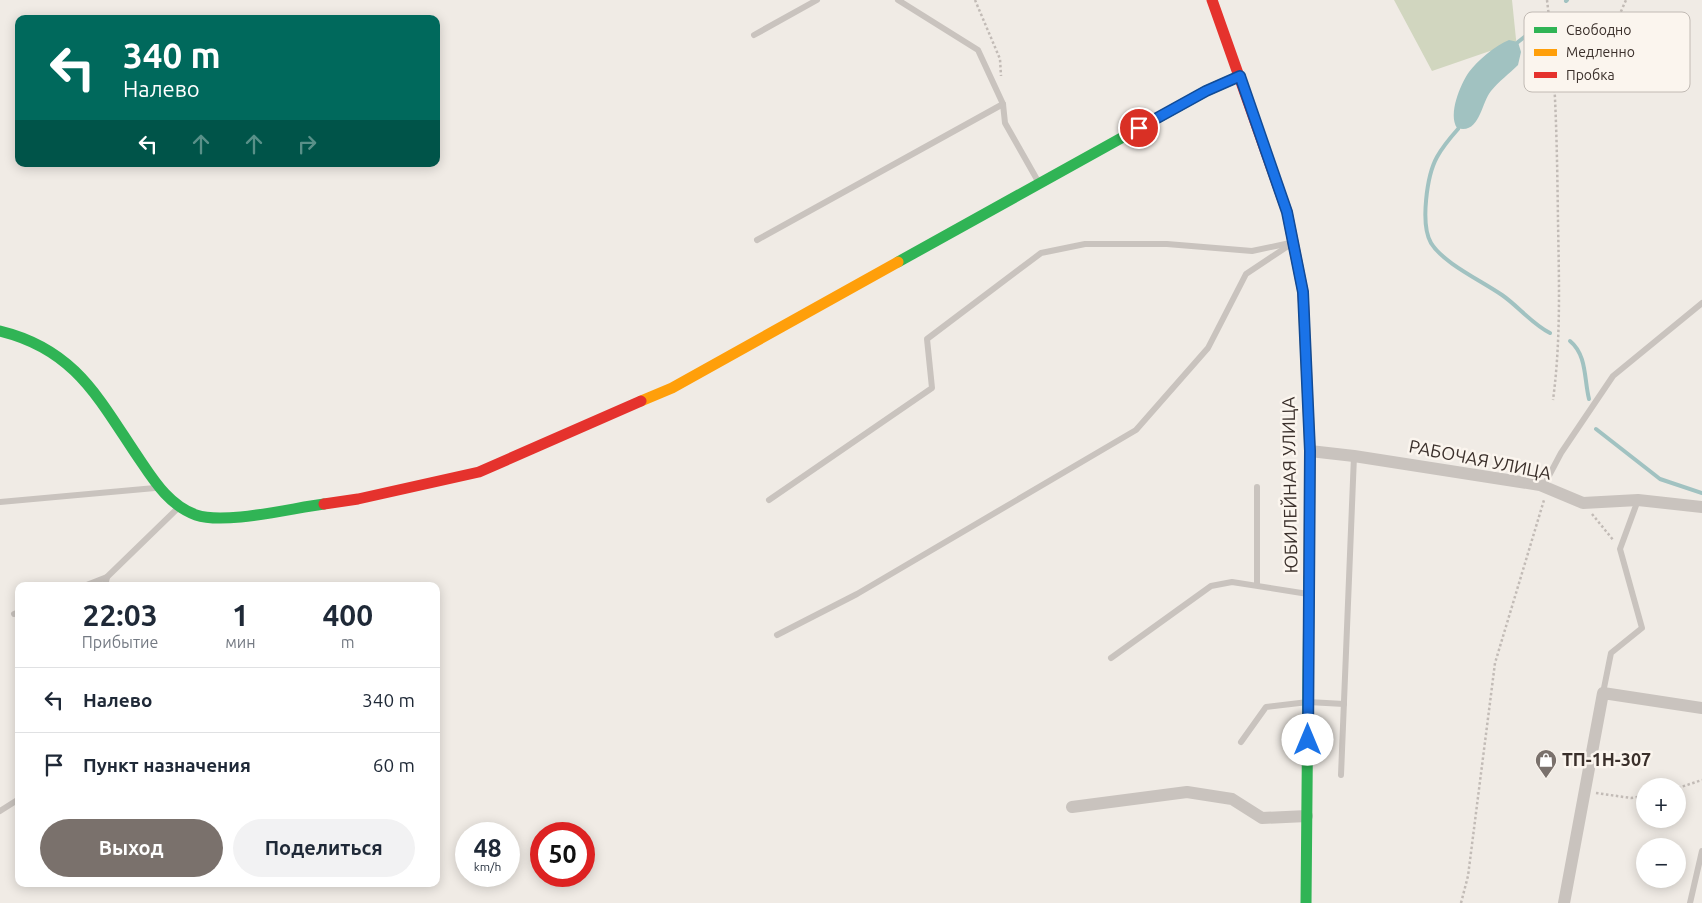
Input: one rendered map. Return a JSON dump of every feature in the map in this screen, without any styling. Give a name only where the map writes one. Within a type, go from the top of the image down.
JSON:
[{"type":"street","name":"ЮБИЛЕЙНАЯ УЛИЦА","points":[[1212,0],[1287,212],[1303,292],[1310,451],[1306,903]]},
{"type":"street","points":[[0,331],[21,336],[46,347],[66,361],[86,382],[159,488],[180,506],[197,514],[224,518],[358,499],[479,472],[672,388],[1206,91],[1240,76]]},
{"type":"street","name":"РАБОЧАЯ УЛИЦА","points":[[1310,451],[1354,456],[1546,488],[1584,504],[1638,500],[1702,507]]},
{"type":"street","points":[[1564,903],[1602,692],[1702,708]]},
{"type":"street","points":[[1072,807],[1187,792],[1232,799],[1262,818],[1307,816]]},
{"type":"lane","points":[[754,35],[817,0]]},
{"type":"lane","points":[[898,0],[978,50],[1003,104],[1005,123],[1039,184]]},
{"type":"lane","points":[[757,240],[1003,104]]},
{"type":"lane","points":[[769,500],[932,388],[927,340],[1041,253],[1085,244],[1167,244],[1252,251],[1294,242]]},
{"type":"lane","points":[[777,635],[866,589],[1136,430],[1208,348],[1246,274],[1294,242]]},
{"type":"lane","points":[[1546,488],[1561,453],[1613,376],[1702,304]]},
{"type":"lane","points":[[1341,776],[1354,456]]},
{"type":"lane","points":[[1257,487],[1257,585]]},
{"type":"lane","points":[[0,502],[159,488]]},
{"type":"lane","points":[[1602,692],[1611,653],[1642,628],[1620,549],[1638,500]]},
{"type":"lane","points":[[94,582],[107,577],[180,506]]},
{"type":"lane","points":[[106,582],[107,577]]},
{"type":"lane","points":[[1111,658],[1211,586],[1232,582],[1309,595]]},
{"type":"lane","points":[[1241,742],[1266,707],[1308,702],[1344,704]]},
{"type":"lane","points":[[0,810],[15,801]]},
{"type":"lane","points":[[1690,903],[1702,851]]},
{"type":"path","points":[[975,0],[1000,59],[1001,77]]},
{"type":"path","points":[[1621,12],[1626,0]]},
{"type":"path","points":[[1553,92],[1558,179],[1560,314],[1558,363],[1553,400]]},
{"type":"path","points":[[1461,903],[1468,876],[1495,663],[1546,488]]},
{"type":"path","points":[[1584,504],[1620,549]]},
{"type":"path","points":[[1686,785],[1702,780]]},
{"type":"path","points":[[1584,794],[1602,793],[1636,797]]},
{"type":"green space","points":[[1394,0],[1512,0],[1517,49],[1490,51],[1432,71]]},
{"type":"water","points":[[1509,40],[1518,42],[1521,52],[1518,65],[1491,91],[1475,123],[1465,129],[1457,128],[1454,108],[1459,92],[1469,72],[1482,58]]},
{"type":"waterway","points":[[1518,42],[1524,37]]},
{"type":"waterway","points":[[1458,129],[1439,153],[1430,175],[1425,212],[1431,243],[1453,265],[1502,295],[1537,325],[1550,333]]},
{"type":"waterway","points":[[1570,341],[1582,360],[1589,399]]},
{"type":"waterway","points":[[1596,429],[1660,479],[1702,493]]},
{"type":"traffic: fast","points":[[898,262],[1206,91],[1240,76]]},
{"type":"traffic: fast","points":[[0,331],[27,340],[49,351],[68,365],[99,399],[147,471],[165,494],[187,511],[209,518],[224,518],[259,515],[324,504]]},
{"type":"traffic: fast","points":[[1306,903],[1309,577]]},
{"type":"traffic: slow","points":[[641,401],[672,388],[898,262]]},
{"type":"traffic: slow","points":[[1304,315],[1310,451],[1309,577]]},
{"type":"traffic: jam","points":[[1212,0],[1287,212],[1303,292],[1304,315]]},
{"type":"traffic: jam","points":[[324,504],[358,499],[479,472],[641,401]]},
{"type":"place","name":"ТП-1Н-307","points":[[1546,779]]},
{"type":"route","points":[[1139,128],[1206,91],[1240,76],[1287,212],[1303,292],[1310,451],[1308,740]]}]
